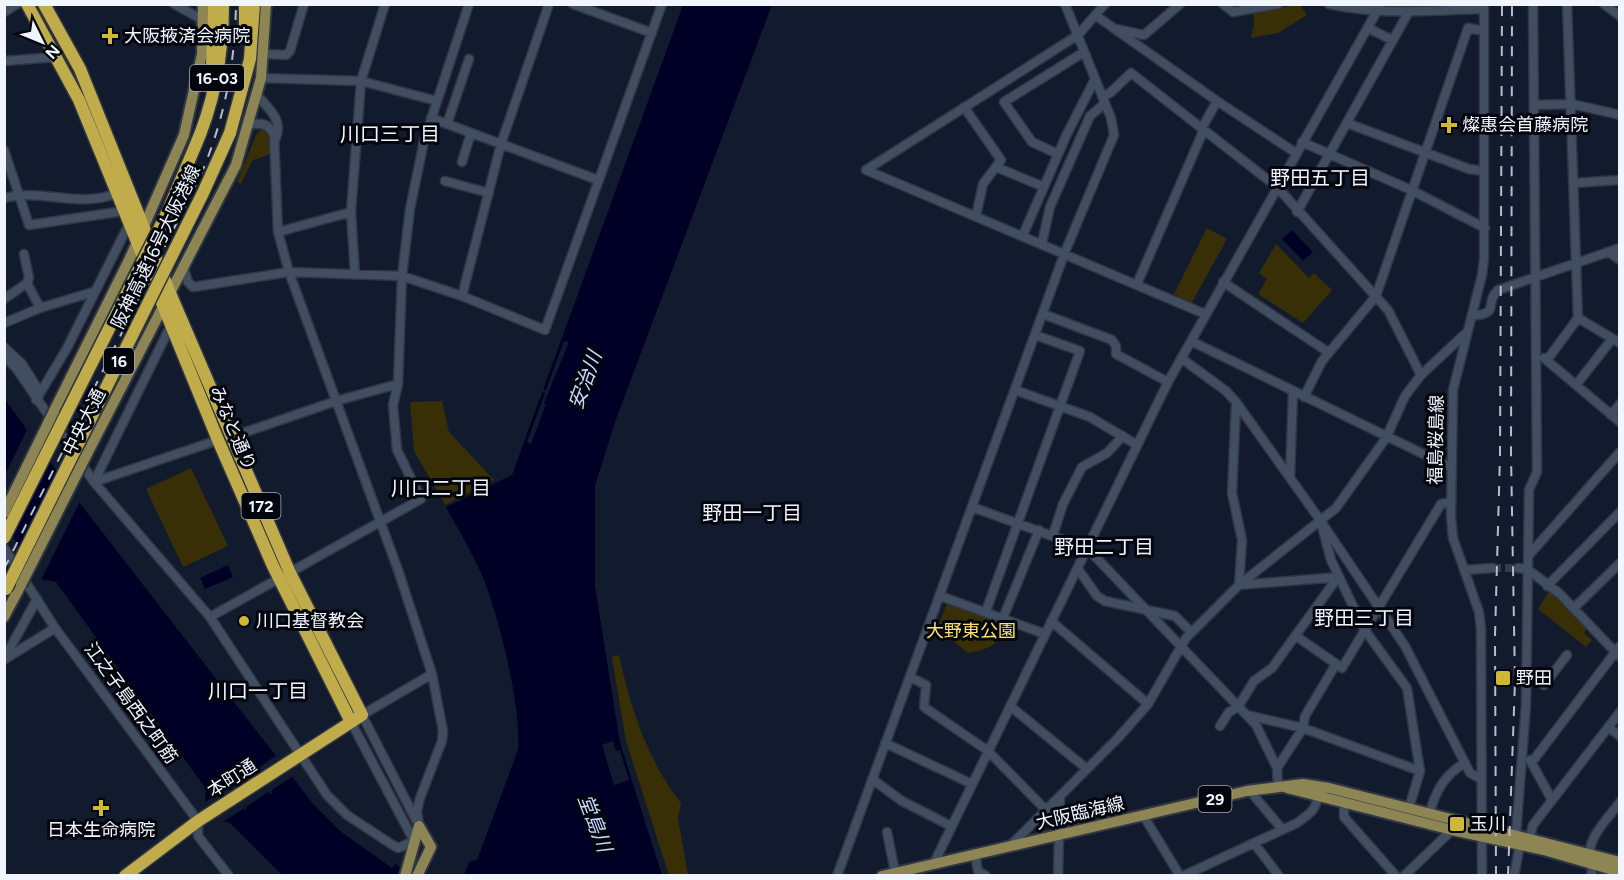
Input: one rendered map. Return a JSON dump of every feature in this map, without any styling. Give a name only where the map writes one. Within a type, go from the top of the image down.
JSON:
[{"type":"highway","name":"みなと通り","points":[[27,4],[80,100],[136,243],[218,440],[285,576],[351,722]]},
{"type":"highway","name":"みなと通り","points":[[44,4],[80,69],[231,437],[285,576],[362,714]]},
{"type":"highway","name":"阪神高速16号大阪港線","points":[[4,538],[166,216],[194,148],[209,88],[214,4]]},
{"type":"highway","name":"16-03","points":[[194,148],[215,89],[222,40],[224,4]]},
{"type":"highway","points":[[230,133],[242,71],[245,4]]},
{"type":"highway","name":"阪神高速16号大阪港線","points":[[5,590],[198,204],[230,133],[248,68],[254,4]]},
{"type":"highway","name":"本町通","points":[[125,876],[198,821],[362,714]]},
{"type":"main road","name":"中央大通","points":[[4,513],[144,227],[187,125],[200,63],[203,4]]},
{"type":"main road","name":"中央大通","points":[[4,617],[236,165],[258,96],[264,54],[266,4]]},
{"type":"main road","name":"大阪臨海線","points":[[882,876],[895,872],[919,871],[934,863],[1250,791],[1303,784],[1430,813],[1518,839],[1593,870],[1618,870]]},
{"type":"main road","name":"大阪臨海線","points":[[1282,788],[1318,795],[1344,804],[1452,830],[1482,830]]},
{"type":"main road","points":[[405,874],[419,826]]},
{"type":"main road","name":"みなと通り","points":[[414,841],[425,857],[430,847],[419,826]]},
{"type":"main road","name":"大阪臨海線","points":[[1518,839],[1530,837],[1589,854],[1618,870]]},
{"type":"main road","points":[[417,876],[425,857]]},
{"type":"street","points":[[4,12],[17,4]]},
{"type":"street","points":[[174,4],[203,20]]},
{"type":"street","points":[[264,54],[286,55],[290,51],[304,4]]},
{"type":"street","points":[[355,274],[351,212],[361,81],[384,4]]},
{"type":"street","points":[[210,617],[421,499],[397,450],[393,405],[398,384],[402,276],[410,209],[431,118],[469,4]]},
{"type":"street","points":[[462,296],[501,144],[549,4]]},
{"type":"street","points":[[573,4],[652,33]]},
{"type":"street","points":[[184,269],[188,282],[193,287],[289,272],[402,276],[462,296],[545,330],[662,4]]},
{"type":"street","points":[[837,876],[1065,252],[1114,135],[1113,124],[1065,4]]},
{"type":"street","points":[[1105,4],[1077,35],[866,170],[1065,252],[1205,314]]},
{"type":"street","points":[[1115,29],[1144,35],[1180,4]]},
{"type":"street","points":[[1223,4],[1233,12],[1278,4]]},
{"type":"street","points":[[1329,4],[1357,11],[1379,8],[1408,13],[1484,7]]},
{"type":"street","points":[[1529,555],[1529,490],[1538,472],[1533,4]]},
{"type":"street","points":[[1547,360],[1578,318],[1567,4]]},
{"type":"street","points":[[1604,4],[1620,16]]},
{"type":"street","name":"福島桜島線","points":[[1482,876],[1482,629],[1479,612],[1453,538],[1451,502],[1453,390],[1482,275],[1485,228],[1484,7]]},
{"type":"street","points":[[934,863],[1168,382],[1379,8]]},
{"type":"street","points":[[1297,212],[1408,13]]},
{"type":"street","points":[[1095,15],[1217,101],[1296,153]]},
{"type":"street","points":[[1368,28],[1392,40]]},
{"type":"street","points":[[1304,397],[1328,352],[1376,296],[1468,28],[1484,31]]},
{"type":"street","points":[[1004,102],[1084,52]]},
{"type":"street","points":[[4,61],[56,57]]},
{"type":"street","points":[[447,124],[470,59]]},
{"type":"street","points":[[1042,243],[1050,207],[1090,116],[1131,73],[1277,187],[1297,212],[1388,310],[1421,375]]},
{"type":"street","points":[[261,78],[361,81],[437,101]]},
{"type":"street","points":[[1023,236],[1058,154],[1095,79]]},
{"type":"street","points":[[995,87],[1032,142],[1058,154]]},
{"type":"street","points":[[258,96],[276,117],[279,124],[275,140],[278,232],[289,272],[378,522],[398,570],[432,674],[443,731],[442,741],[420,798],[417,811],[419,826]]},
{"type":"street","points":[[1137,284],[1202,134],[1202,128],[1217,101]]},
{"type":"street","points":[[1534,105],[1572,104],[1620,115]]},
{"type":"street","points":[[964,107],[1001,160],[983,184],[976,216]]},
{"type":"street","points":[[431,118],[598,180]]},
{"type":"street","points":[[250,124],[264,123],[270,127],[275,140]]},
{"type":"street","points":[[1347,123],[1469,169],[1484,171]]},
{"type":"street","points":[[462,162],[471,133]]},
{"type":"street","points":[[1302,142],[1411,190],[1485,228]]},
{"type":"street","points":[[4,150],[28,225],[117,212],[123,208]]},
{"type":"street","points":[[996,167],[1044,187]]},
{"type":"street","points":[[1572,183],[1620,180]]},
{"type":"street","points":[[445,181],[489,193]]},
{"type":"street","points":[[4,198],[19,194],[81,200],[107,197],[117,193]]},
{"type":"street","points":[[278,232],[351,212]]},
{"type":"street","points":[[36,400],[67,348],[129,224]]},
{"type":"street","points":[[1472,316],[1482,316],[1487,313],[1495,292],[1536,274],[1620,248]]},
{"type":"street","points":[[1608,252],[1620,260]]},
{"type":"street","points":[[4,299],[27,283],[29,278],[24,254]]},
{"type":"street","points":[[1223,282],[1328,352]]},
{"type":"street","points":[[27,283],[40,308]]},
{"type":"street","points":[[4,323],[40,308],[93,292]]},
{"type":"street","points":[[1043,315],[1112,340],[1116,346],[1116,354],[1168,382]]},
{"type":"street","points":[[1576,385],[1616,341],[1578,318]]},
{"type":"street","points":[[94,482],[171,325]]},
{"type":"street","points":[[1009,846],[1087,770],[1148,704],[1191,632],[1239,585],[1344,499],[1386,438],[1405,396],[1421,375],[1467,332]]},
{"type":"street","points":[[986,611],[1080,351],[1035,335]]},
{"type":"street","points":[[1191,341],[1386,438],[1452,468]]},
{"type":"street","points":[[4,347],[22,364],[38,390],[36,400]]},
{"type":"street","points":[[1537,351],[1620,422]]},
{"type":"street","points":[[4,356],[16,368],[94,482],[210,617],[327,795],[347,815],[398,848],[414,841]]},
{"type":"street","points":[[1182,358],[1226,391],[1236,402],[1290,477],[1378,605],[1417,669],[1470,773],[1481,779]]},
{"type":"street","points":[[231,437],[336,401],[398,384]]},
{"type":"street","points":[[1015,390],[1106,424],[1137,445]]},
{"type":"street","points":[[1290,477],[1293,392]]},
{"type":"street","points":[[1236,402],[1232,493],[1242,540],[1239,585]]},
{"type":"street","points":[[1611,414],[1620,404]]},
{"type":"street","points":[[1053,535],[1063,504],[1082,467],[1107,453],[1123,436]]},
{"type":"street","points":[[94,482],[218,440]]},
{"type":"street","points":[[1514,876],[1518,839],[1526,672],[1522,568],[1529,555],[1620,452]]},
{"type":"street","points":[[1277,768],[1303,728],[1305,716],[1364,628],[1441,504],[1451,502]]},
{"type":"street","points":[[972,507],[1019,522],[1088,549],[1256,725],[1277,768],[1282,788]]},
{"type":"street","points":[[1547,586],[1620,512]]},
{"type":"street","points":[[1320,520],[1338,577],[1364,628],[1407,688],[1420,771],[1409,808]]},
{"type":"street","points":[[1003,618],[1039,530]]},
{"type":"street","name":"江之子島西之町筋","points":[[4,548],[55,628],[198,821],[198,836],[229,876]]},
{"type":"street","points":[[1574,608],[1620,563]]},
{"type":"street","points":[[1464,570],[1492,568]]},
{"type":"street","points":[[1522,568],[1574,608],[1618,652],[1532,762]]},
{"type":"street","points":[[1078,569],[1097,596],[1105,601],[1175,616],[1191,632]]},
{"type":"street","points":[[1239,585],[1338,577]]},
{"type":"street","points":[[1220,726],[1229,711],[1238,707],[1254,681],[1272,668],[1338,577]]},
{"type":"street","points":[[940,596],[1045,634]]},
{"type":"street","points":[[4,659],[37,599]]},
{"type":"street","points":[[1052,621],[1148,704]]},
{"type":"street","points":[[4,659],[55,628]]},
{"type":"street","points":[[1296,636],[1339,666]]},
{"type":"street","points":[[1526,672],[1544,685],[1567,656]]},
{"type":"street","points":[[362,714],[432,674]]},
{"type":"street","points":[[909,677],[926,685],[924,707],[988,751],[1046,810]]},
{"type":"street","points":[[1010,706],[1087,770]]},
{"type":"street","points":[[1530,837],[1533,825],[1620,712]]},
{"type":"street","name":"みなと通り","points":[[362,714],[419,826]]},
{"type":"street","points":[[1246,715],[1303,728],[1420,771]]},
{"type":"street","name":"みなと通り","points":[[351,722],[414,841]]},
{"type":"street","points":[[1608,728],[1620,736]]},
{"type":"street","points":[[885,743],[972,784]]},
{"type":"street","points":[[1522,754],[1532,762],[1552,800]]},
{"type":"street","points":[[1430,813],[1433,798],[1449,772],[1465,763]]},
{"type":"street","points":[[872,779],[902,801],[951,826]]},
{"type":"street","points":[[1250,791],[1282,829]]},
{"type":"street","points":[[1143,816],[1184,875],[1254,843],[1313,812],[1317,806],[1318,795]]},
{"type":"street","points":[[1058,876],[1060,797]]},
{"type":"street","points":[[1593,870],[1589,854],[1592,842],[1620,802]]},
{"type":"street","points":[[1344,804],[1344,817],[1396,876]]},
{"type":"street","points":[[1404,876],[1452,830]]},
{"type":"street","points":[[887,832],[895,872]]},
{"type":"street","points":[[1254,843],[1279,876]]},
{"type":"street","points":[[975,854],[979,874]]},
{"type":"green space","points":[[1300,5],[1307,15],[1278,33],[1251,38],[1254,23],[1253,11]]},
{"type":"green space","points":[[264,128],[270,134],[270,154],[252,161],[241,184],[237,182],[257,133]]},
{"type":"green space","points":[[1207,228],[1227,239],[1191,304],[1174,294]]},
{"type":"green space","points":[[1276,244],[1309,278],[1314,273],[1332,290],[1303,323],[1258,294],[1267,279],[1259,273]]},
{"type":"green space","points":[[442,401],[449,432],[494,480],[445,505],[414,451],[410,402]]},
{"type":"green space","points":[[191,468],[228,546],[183,567],[146,489]]},
{"type":"green space","points":[[1549,591],[1588,627],[1584,633],[1592,640],[1586,647],[1538,609]]},
{"type":"green space","name":"大野東公園","points":[[947,603],[1008,625],[1005,632],[993,645],[968,653],[952,640],[936,633]]},
{"type":"green space","points":[[619,655],[642,733],[659,770],[681,803],[678,818],[688,875],[669,875],[626,741],[612,657]]},
{"type":"water","points":[[683,5],[772,5],[616,419],[595,486],[595,586],[620,743],[662,875],[464,875],[469,862],[477,860],[518,750],[518,732],[513,686],[495,611],[481,573],[446,507],[512,475]]},
{"type":"water","points":[[1292,230],[1313,252],[1303,261],[1282,239]]},
{"type":"water","points":[[4,398],[82,506],[314,805],[340,831],[392,868],[396,863],[406,875],[282,875],[230,823],[223,821],[205,800],[206,789],[56,582],[40,579],[5,524]]},
{"type":"water","points":[[228,565],[233,577],[205,589],[200,578]]},
{"type":"pier","points":[[564,341],[569,342],[544,403],[546,404],[531,444],[527,442],[545,393],[540,391],[541,389],[546,390]]},
{"type":"pier","points":[[29,426],[45,449],[5,529],[5,475]]},
{"type":"pier","points":[[64,475],[81,499],[40,582],[23,559]]},
{"type":"pier","points":[[613,741],[616,751],[620,750],[629,780],[614,785],[602,745]]},
{"type":"pier","points":[[280,753],[295,775],[272,790],[272,794],[268,792],[246,807],[246,810],[243,809],[221,823],[204,803],[228,787],[227,781],[232,785],[254,770],[253,765],[258,768]]},
{"type":"tunnel","points":[[1493,568],[1518,568]]},
{"type":"railway","points":[[4,569],[202,172],[223,110],[234,47],[236,4]]},
{"type":"railway","points":[[1496,876],[1495,636],[1500,455],[1502,4]]},
{"type":"railway","points":[[1508,876],[1515,681],[1511,455],[1512,4]]},
{"type":"place","name":"大阪掖済会病院","points":[[110,36]]},
{"type":"place","name":"燦惠会首藤病院","points":[[1449,125]]},
{"type":"place","name":"川口基督教会","points":[[244,621]]},
{"type":"place","name":"野田","points":[[1503,678]]},
{"type":"place","name":"日本生命病院","points":[[101,808]]},
{"type":"place","name":"玉川","points":[[1457,824]]},
{"type":"district","name":"川口三丁目","points":[[390,134]]},
{"type":"district","name":"野田五丁目","points":[[1320,178]]},
{"type":"district","name":"川口二丁目","points":[[441,488]]},
{"type":"district","name":"野田一丁目","points":[[752,513]]},
{"type":"district","name":"野田二丁目","points":[[1104,547]]},
{"type":"district","name":"野田三丁目","points":[[1364,618]]},
{"type":"district","name":"川口一丁目","points":[[258,691]]},
{"type":"water label","name":"安治川","points":[[585,380]]},
{"type":"water label","name":"堂島川","points":[[595,823]]}]
